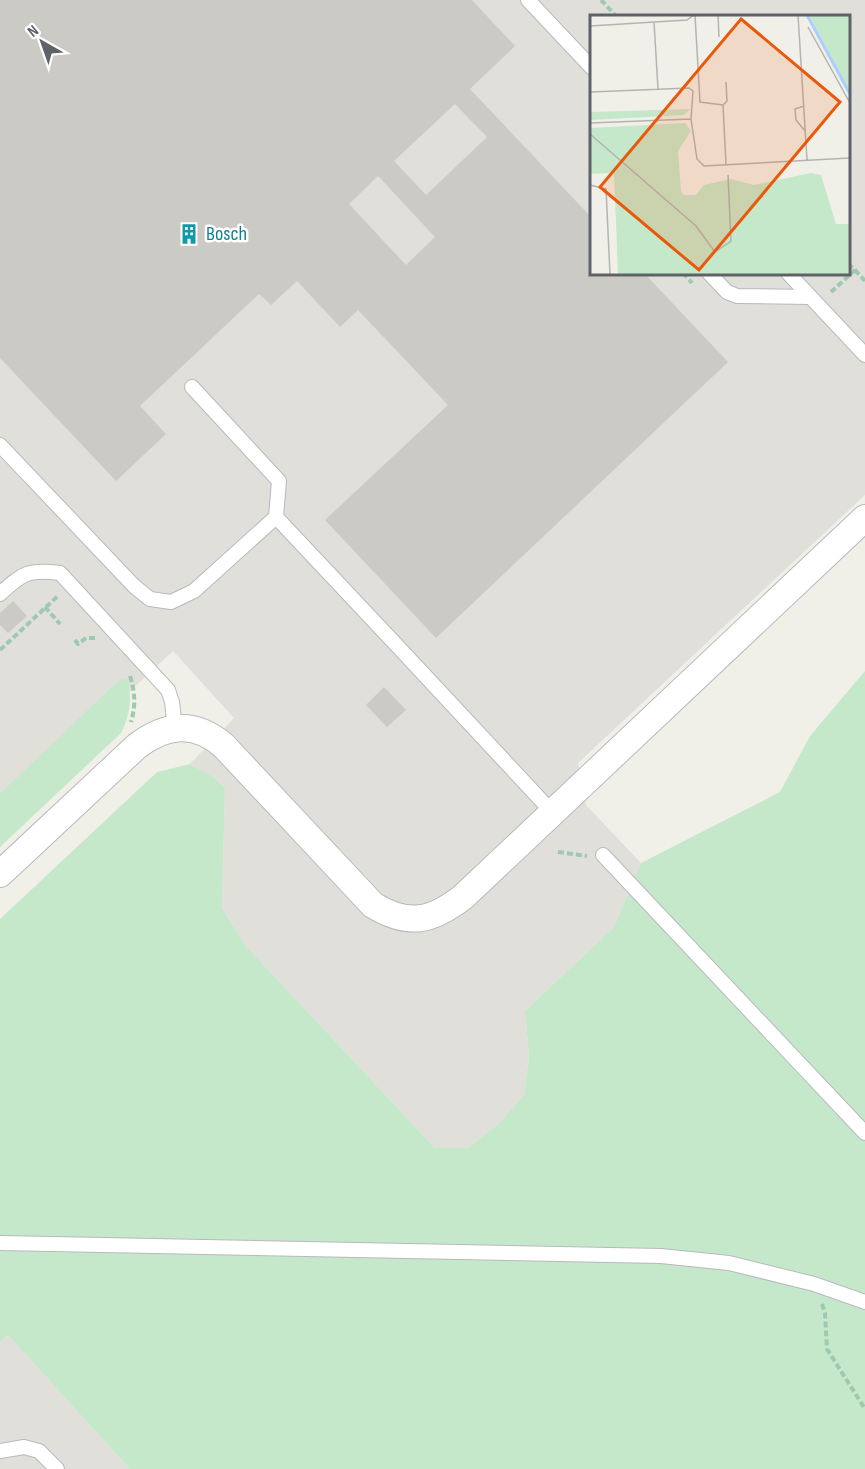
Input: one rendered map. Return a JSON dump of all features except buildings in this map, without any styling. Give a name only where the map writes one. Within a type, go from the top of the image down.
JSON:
[{"type":"street","points":[[0,874],[149,736],[161,731],[186,728],[201,731],[218,740],[374,905],[386,913],[410,919],[422,919],[445,910],[553,813],[865,518]]},
{"type":"lane","points":[[528,0],[590,66]]},
{"type":"lane","points":[[710,274],[728,292],[737,296],[810,297]]},
{"type":"lane","points":[[789,274],[865,355]]},
{"type":"lane","points":[[0,445],[135,586],[150,599],[171,602],[194,591],[276,517],[279,481],[192,387]]},
{"type":"lane","points":[[276,517],[553,813]]},
{"type":"lane","points":[[0,594],[16,579],[29,573],[44,571],[60,573],[168,690],[175,728]]},
{"type":"lane","points":[[603,855],[865,1133]]},
{"type":"lane","points":[[0,1243],[661,1256],[729,1263],[814,1284],[865,1302]]},
{"type":"lane","points":[[0,1451],[24,1447],[39,1451],[57,1469]]},
{"type":"path","points":[[601,0],[615,15]]},
{"type":"path","points":[[850,265],[865,281]]},
{"type":"path","points":[[830,294],[855,270]]},
{"type":"path","points":[[0,650],[70,584]]},
{"type":"path","points":[[45,607],[60,624]]},
{"type":"path","points":[[75,640],[78,644],[86,638],[100,639]]},
{"type":"path","points":[[127,730],[135,710],[134,687],[128,672]]},
{"type":"path","points":[[135,700],[140,696]]},
{"type":"path","points":[[558,852],[593,858],[603,855]]},
{"type":"path","points":[[814,1284],[825,1313],[827,1349],[865,1409]]},
{"type":"shaded area","points":[[0,0],[865,0],[865,495],[578,763],[586,805],[641,863],[614,927],[525,1011],[529,1056],[524,1095],[498,1124],[468,1148],[435,1148],[245,945],[222,908],[225,788],[214,777],[190,764],[234,718],[173,651],[0,813]]},
{"type":"shaded area","points":[[8,1335],[130,1469],[0,1469],[0,1342]]},
{"type":"green space","points":[[865,671],[865,1469],[130,1469],[8,1335],[0,1342],[0,919],[157,772],[190,764],[214,777],[225,788],[222,908],[245,945],[435,1148],[468,1148],[498,1124],[524,1095],[529,1056],[525,1011],[614,927],[641,863],[780,792],[810,736]]},
{"type":"green space","points":[[122,679],[128,680],[130,701],[121,733],[0,847],[0,794]]},
{"type":"place","name":"Bosch","points":[[189,234]]}]
